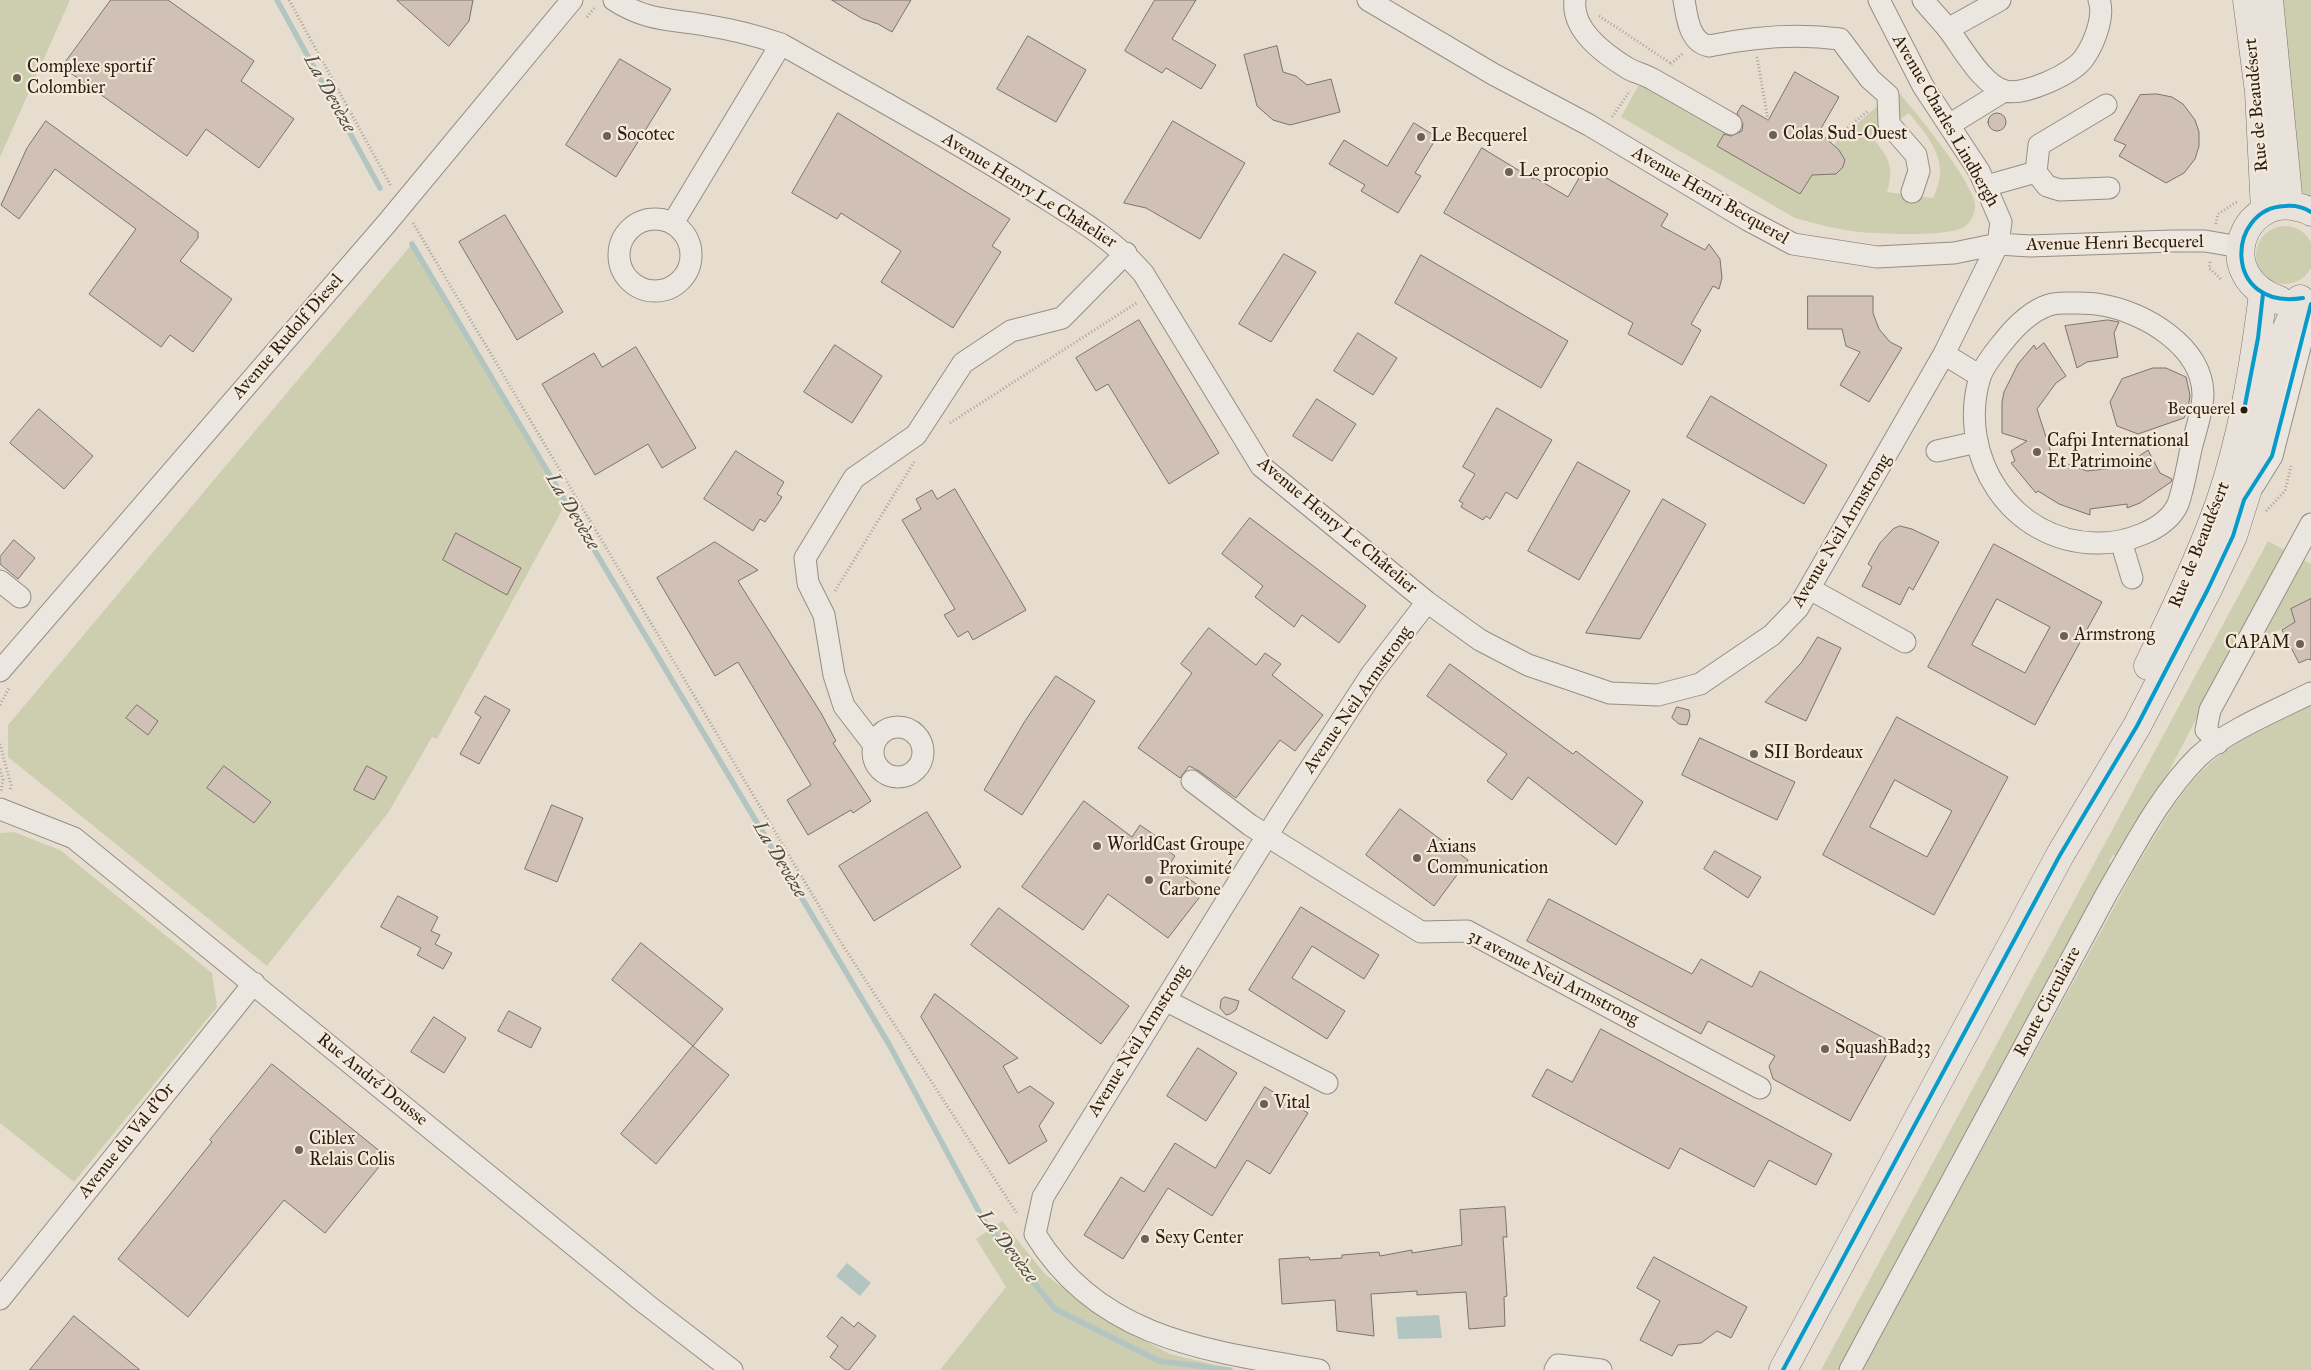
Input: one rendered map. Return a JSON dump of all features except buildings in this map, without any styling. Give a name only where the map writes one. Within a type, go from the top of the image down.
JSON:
[{"type":"main road","name":"Rue de Beaudésert","points":[[2247,0],[2259,92],[2288,209]]},
{"type":"main road","name":"Rue de Beaudésert","points":[[2269,0],[2288,209]]},
{"type":"main road","points":[[2263,294],[2249,282],[2245,274],[2241,265],[2240,247],[2248,226],[2288,209]]},
{"type":"main road","name":"Rue de Beaudésert","points":[[2060,855],[2189,578],[2220,501],[2242,422],[2258,338],[2263,294],[2281,300],[2307,299]]},
{"type":"main road","name":"Rue de Beaudésert","points":[[2060,855],[2146,710],[2219,566],[2232,536],[2244,500],[2264,429],[2281,341],[2307,299]]},
{"type":"main road","points":[[1783,1370],[2060,855]]},
{"type":"street","name":"Avenue Rudolf Diesel","points":[[0,670],[402,206],[572,0]]},
{"type":"street","name":"Avenue Henry Le Châtelier","points":[[614,0],[628,9],[651,18],[750,33],[781,44],[992,164],[1102,235],[1126,253],[1155,291],[1261,466],[1427,602]]},
{"type":"street","name":"Avenue Henri Becquerel","points":[[1368,0],[1493,74],[1601,133],[1746,219],[1793,244],[1877,257],[1954,253],[1998,244],[2030,246],[2172,241],[2205,242],[2240,247]]},
{"type":"street","points":[[1684,0],[1696,40],[1708,46],[1754,37],[1823,37],[1840,39],[1870,79],[1888,94],[1889,124],[1916,155],[1919,171],[1912,192]]},
{"type":"street","name":"Avenue Charles Lindbergh","points":[[1879,0],[1916,74],[1979,171],[2001,222],[1998,244]]},
{"type":"street","points":[[1923,0],[1948,29],[1984,78],[2004,91]]},
{"type":"street","points":[[1948,29],[2000,0]]},
{"type":"street","points":[[1949,125],[2004,91],[2024,90],[2054,80],[2084,59],[2099,24],[2101,6],[2099,0]]},
{"type":"street","points":[[1583,5],[1574,8],[1580,26],[1597,46],[1630,69],[1651,78],[1731,124]]},
{"type":"street","points":[[672,223],[781,44]]},
{"type":"street","points":[[1888,94],[1916,74]]},
{"type":"street","points":[[2106,105],[2039,145],[2036,172],[2047,186],[2060,190],[2110,188]]},
{"type":"street","points":[[1986,186],[2036,172]]},
{"type":"street","name":"Avenue Neil Armstrong","points":[[1035,1234],[1043,1197],[1165,1000],[1371,675],[1427,602],[1480,640],[1528,665],[1610,693],[1658,695],[1700,684],[1772,635],[1798,608],[1944,354],[1998,244]]},
{"type":"street","points":[[874,745],[844,706],[834,675],[823,612],[808,584],[805,558],[854,478],[916,434],[963,364],[1011,331],[1062,318],[1126,253]]},
{"type":"street","points":[[2050,304],[2103,305],[2128,312],[2150,322],[2172,338],[2190,355],[2198,373],[2203,394],[2177,505],[2164,522],[2121,540],[2096,543],[2065,538],[2022,517],[2003,499],[1987,474],[1977,442],[1975,423],[1980,376],[1993,354],[2012,331],[2030,316],[2050,304]]},
{"type":"street","points":[[1944,354],[1980,376]]},
{"type":"street","points":[[1937,451],[1977,442]]},
{"type":"street","points":[[2218,743],[2206,730],[2210,710],[2311,524]]},
{"type":"street","points":[[2121,540],[2132,578]]},
{"type":"street","points":[[0,581],[20,598]]},
{"type":"street","points":[[1810,589],[1905,642]]},
{"type":"street","name":"Route Circulaire","points":[[1850,1370],[2112,885],[2173,788],[2199,757],[2218,743],[2261,718],[2311,693]]},
{"type":"street","name":"31 avenue Neil Armstrong","points":[[1192,781],[1250,825],[1420,932],[1467,930],[1760,1088]]},
{"type":"street","name":"Rue André Dousse","points":[[5,812],[74,838],[646,1304],[732,1370]]},
{"type":"street","name":"Avenue du Val d'Or","points":[[0,1299],[254,983]]},
{"type":"street","points":[[1165,1000],[1327,1083]]},
{"type":"street","points":[[1035,1234],[1048,1256],[1076,1286],[1116,1315],[1160,1337],[1232,1355],[1319,1370]]},
{"type":"street","points":[[1555,1370],[1558,1365],[1601,1370]]},
{"type":"path","points":[[289,0],[402,206],[840,941],[1014,1211],[1035,1234]]},
{"type":"path","points":[[1583,5],[1672,64]]},
{"type":"path","points":[[1754,37],[1768,120]]},
{"type":"path","points":[[1601,133],[1637,81],[1651,78],[1672,64],[1696,40]]},
{"type":"path","points":[[1831,141],[1888,94]]},
{"type":"path","points":[[944,427],[1155,291]]},
{"type":"path","points":[[823,612],[920,454]]},
{"type":"path","points":[[0,744],[11,785],[9,794],[17,800],[5,812]]},
{"type":"path","points":[[0,769],[3,780],[0,794]]},
{"type":"green space","name":"Complexe sportif Colombier","points":[[0,0],[70,0],[0,157]]},
{"type":"green space","points":[[2279,0],[2311,0],[2311,204],[2302,191],[2300,179]]},
{"type":"green space","points":[[1641,81],[1726,131],[1718,146],[1800,194],[1813,173],[1832,175],[1840,171],[1844,162],[1842,154],[1834,144],[1882,102],[1887,127],[1871,136],[1886,156],[1890,168],[1887,192],[1933,198],[1940,173],[1936,152],[1925,133],[1909,113],[1898,121],[1896,96],[1900,94],[1943,148],[1964,179],[1975,204],[1975,210],[1969,223],[1964,227],[1929,234],[1858,232],[1795,218],[1621,117]]},
{"type":"green space","points":[[2285,226],[2301,231],[2309,239],[2314,255],[2309,271],[2301,279],[2285,284],[2269,279],[2261,271],[2256,255],[2261,239],[2269,231]]},
{"type":"green space","points":[[412,244],[566,503],[437,739],[432,737],[388,813],[267,966],[8,757],[8,725]]},
{"type":"green space","points":[[2268,541],[2285,550],[2169,771],[2119,857],[2113,855],[2109,862],[2113,866],[1843,1370],[1821,1370]]},
{"type":"green space","points":[[2302,559],[2311,564],[2311,599],[2291,609],[2295,622],[2256,642]]},
{"type":"green space","points":[[2311,704],[2311,1370],[1862,1370],[2136,867],[2177,802],[2206,767],[2228,749],[2270,724]]},
{"type":"green space","points":[[14,832],[60,850],[212,973],[217,1007],[74,1182],[0,1123],[0,833]]},
{"type":"green space","points":[[1002,1221],[1045,1274],[1100,1317],[1170,1354],[1236,1370],[940,1370],[1006,1287],[976,1239]]},
{"type":"shaded area","points":[[847,1263],[871,1283],[860,1296],[836,1276]]},
{"type":"shaded area","points":[[1439,1315],[1442,1338],[1398,1339],[1396,1317]]},
{"type":"waterway","name":"La Devèze","points":[[277,0],[380,188]]},
{"type":"waterway","name":"La Devèze","points":[[412,244],[890,1046],[984,1221],[1055,1309],[1159,1361],[1230,1370]]},
{"type":"transit line","points":[[2303,298],[2277,298],[2258,289],[2246,275],[2242,258],[2243,239],[2252,223],[2266,211],[2292,206],[2311,212]]},
{"type":"transit line","points":[[2244,410],[2258,338],[2263,294]]},
{"type":"transit line","points":[[1783,1370],[2060,855],[2137,726],[2208,589],[2233,536],[2244,500],[2272,456],[2311,304]]},
{"type":"place","name":"Complexe sportif Colombier","points":[[17,78]]},
{"type":"place","name":"Colas Sud-Ouest","points":[[1773,135]]},
{"type":"place","name":"Socotec","points":[[607,136]]},
{"type":"place","name":"Le Becquerel","points":[[1421,137]]},
{"type":"place","name":"Le procopio","points":[[1509,172]]},
{"type":"place","name":"Becquerel","points":[[2244,410]]},
{"type":"place","name":"Cafpi International Et Patrimoine","points":[[2037,452]]},
{"type":"place","name":"Armstrong","points":[[2064,636]]},
{"type":"place","name":"CAPAM","points":[[2300,644]]},
{"type":"place","name":"SII Bordeaux","points":[[1754,754]]},
{"type":"place","name":"WorldCast Groupe","points":[[1097,846]]},
{"type":"place","name":"Axians Communication","points":[[1417,858]]},
{"type":"place","name":"Proximité Carbone","points":[[1149,880]]},
{"type":"place","name":"SquashBad33","points":[[1825,1049]]},
{"type":"place","name":"Vital","points":[[1264,1104]]},
{"type":"place","name":"Ciblex Relais Colis","points":[[299,1150]]},
{"type":"place","name":"Sexy Center","points":[[1145,1239]]}]
